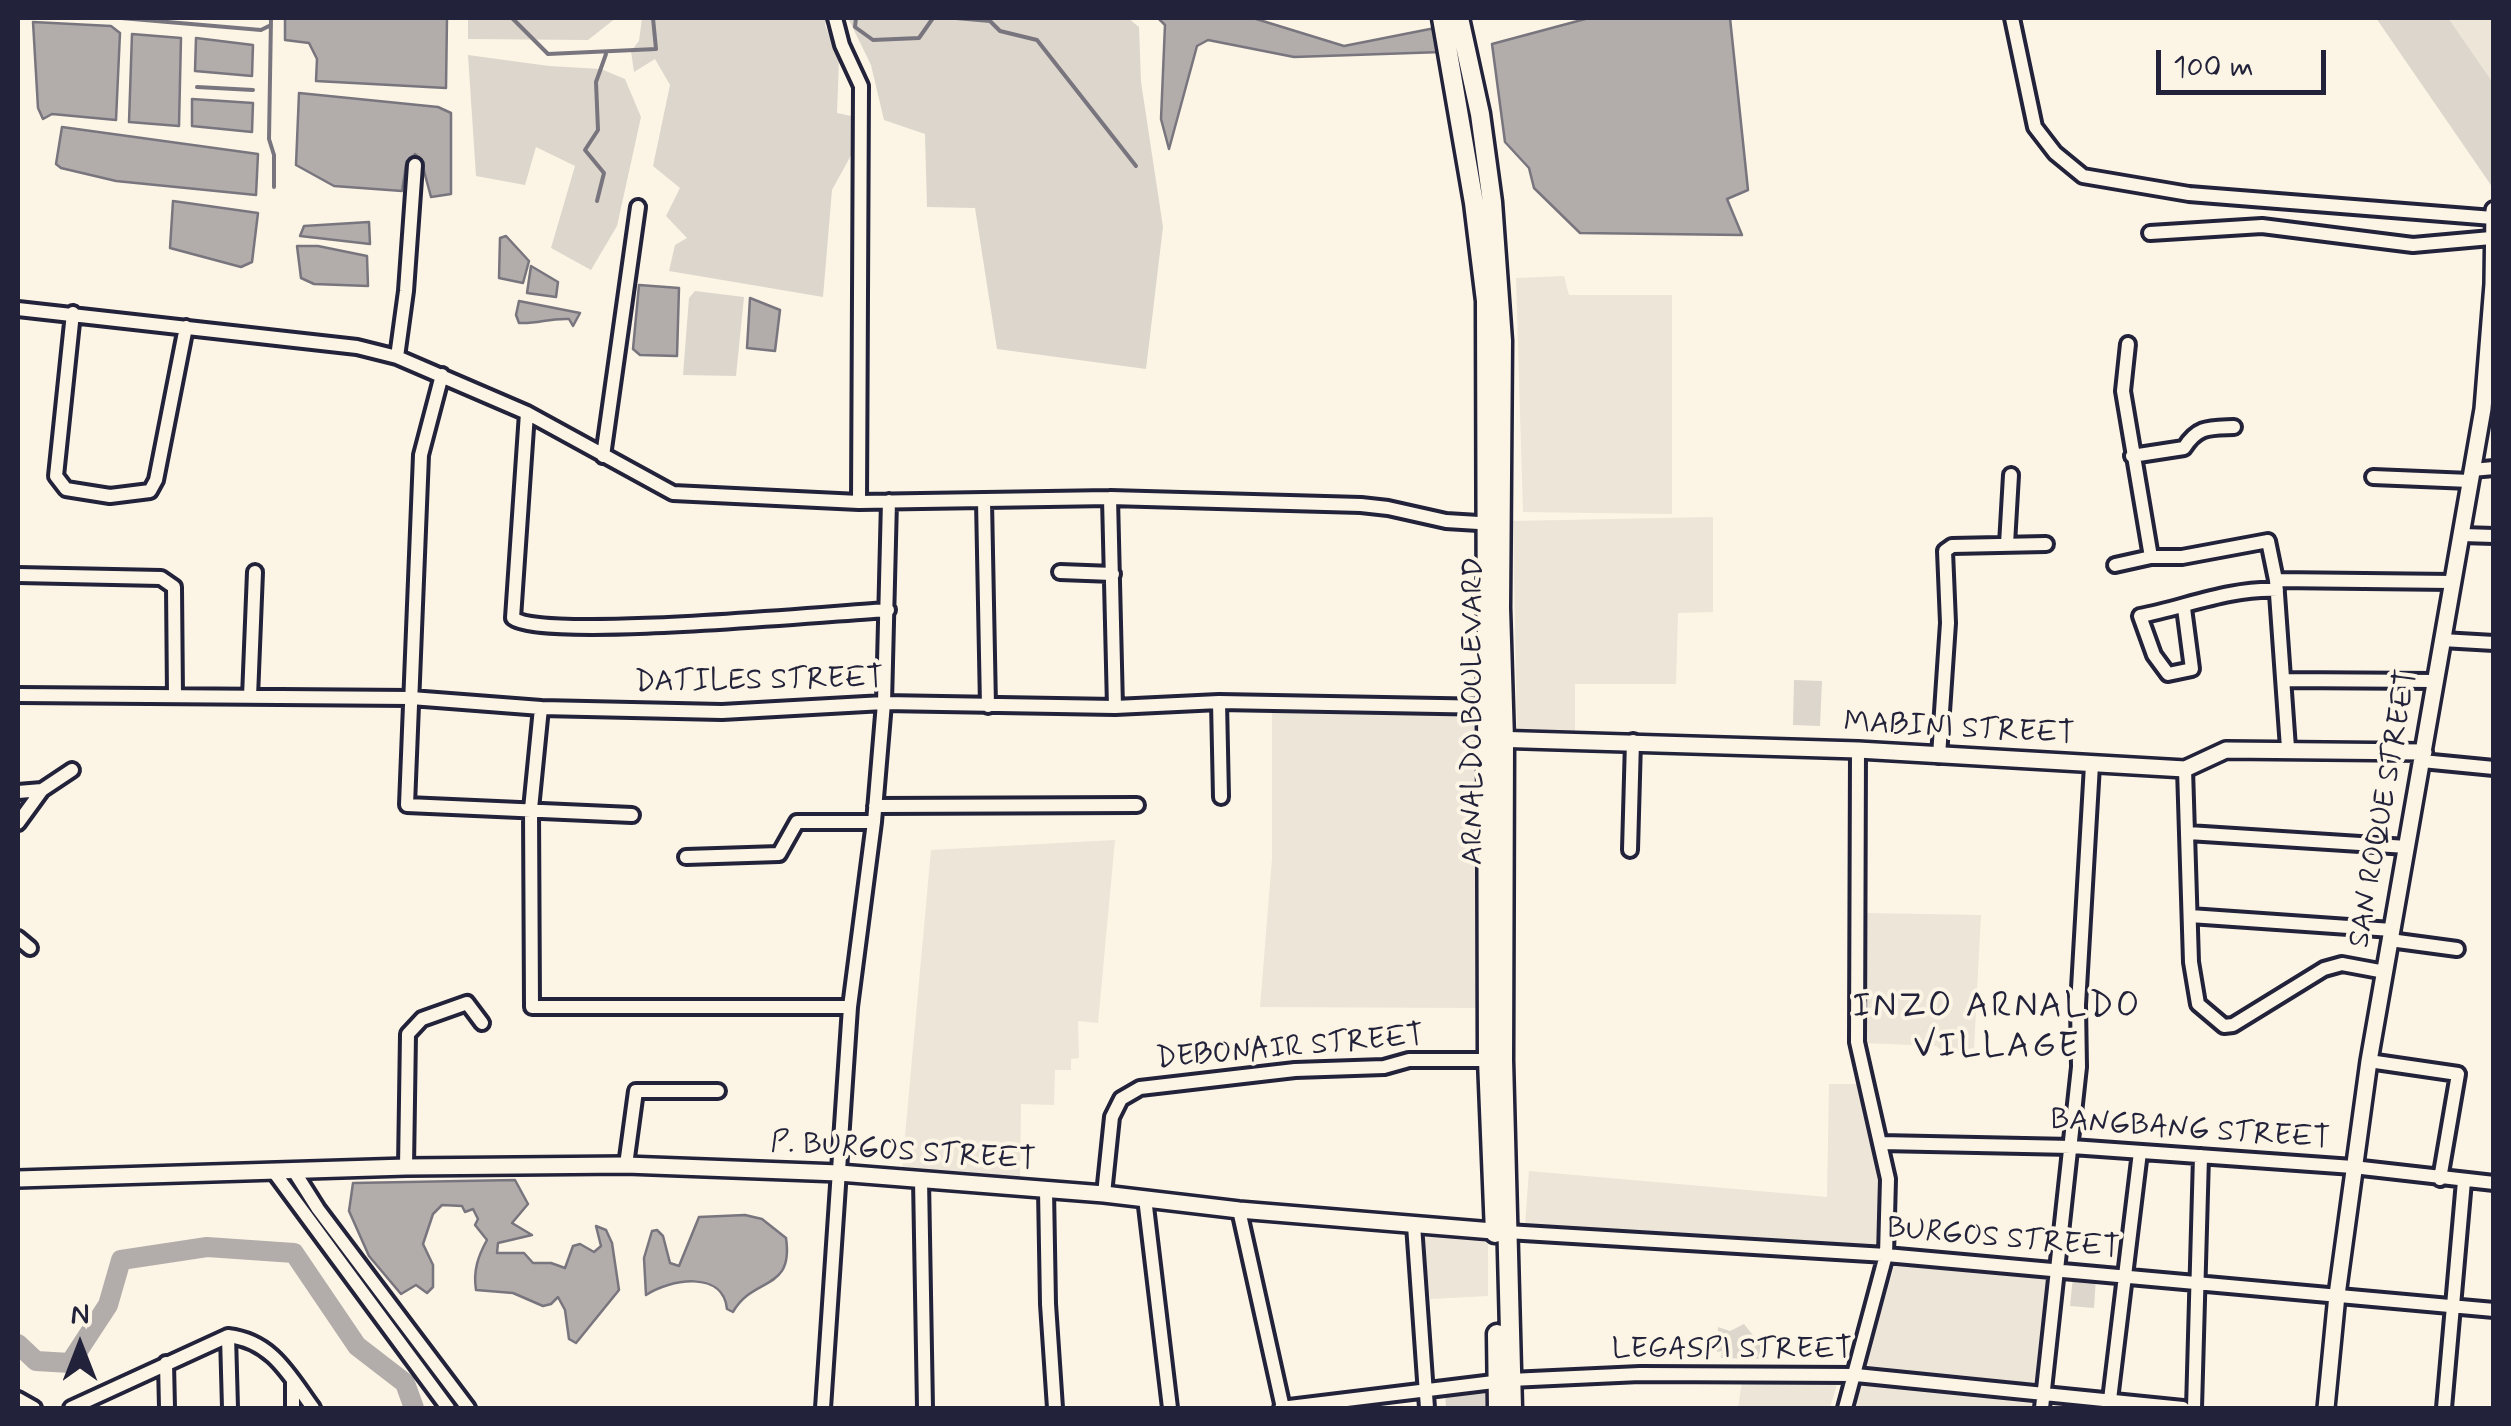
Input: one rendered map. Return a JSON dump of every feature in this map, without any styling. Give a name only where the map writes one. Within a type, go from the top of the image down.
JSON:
[{"type":"highway","name":"ARNALDO BOULEVARD","points":[[1442,18],[1474,202],[1486,301],[1494,524],[1496,1060],[1504,1380],[1498,1408]]},
{"type":"highway","name":"ARNALDO BOULEVARD","points":[[1458,18],[1480,114],[1494,221],[1502,341],[1494,524]]},
{"type":"highway","name":"ARNALDO BOULEVARD","points":[[1504,1380],[1512,1408]]},
{"type":"main road","name":"SAN ROQUE STREET","points":[[2326,1408],[2369,1061],[2471,475],[2488,408],[2494,210]]},
{"type":"main road","name":"MABINI STREET","points":[[1496,740],[1858,750],[2185,768],[2226,750],[2288,748],[2423,757]]},
{"type":"main road","name":"P. BURGOS STREET","points":[[18,1179],[406,1166],[626,1165],[921,1179],[1501,1232]]},
{"type":"street","points":[[834,18],[861,86],[859,502]]},
{"type":"street","points":[[2012,18],[2035,126],[2055,153],[2083,176],[2189,194],[2492,218]]},
{"type":"street","points":[[397,357],[415,165]]},
{"type":"street","points":[[603,456],[638,207]]},
{"type":"street","points":[[2150,234],[2262,226],[2413,245],[2492,238]]},
{"type":"street","points":[[18,309],[357,347],[397,357],[527,413],[674,494],[859,502],[1110,498],[1361,505],[1446,521],[1494,524]]},
{"type":"street","points":[[73,314],[56,476],[66,489],[110,496],[150,491],[156,480],[186,328]]},
{"type":"street","points":[[2128,344],[2123,391],[2152,558]]},
{"type":"street","points":[[442,375],[421,455],[407,805],[632,815]]},
{"type":"street","points":[[527,413],[513,618],[520,624],[647,625],[888,610]]},
{"type":"street","points":[[2132,456],[2184,448],[2193,434],[2205,428],[2234,427]]},
{"type":"street","points":[[2373,477],[2471,475],[2494,468]]},
{"type":"street","points":[[2007,544],[2011,475]]},
{"type":"street","points":[[1110,498],[1115,707]]},
{"type":"street","points":[[824,1408],[850,1006],[876,806],[884,704],[889,501]]},
{"type":"street","points":[[984,501],[988,706]]},
{"type":"street","points":[[2462,535],[2494,536]]},
{"type":"street","points":[[2114,565],[2268,541],[2276,585],[2288,748]]},
{"type":"street","points":[[1940,756],[1948,623],[1946,550],[1952,546],[2046,544]]},
{"type":"street","points":[[250,696],[255,572]]},
{"type":"street","points":[[1060,572],[1114,574]]},
{"type":"street","points":[[18,575],[161,578],[174,587],[175,696]]},
{"type":"street","points":[[2184,608],[2192,669],[2168,674],[2154,655],[2140,616],[2276,585],[2452,582]]},
{"type":"street","points":[[2442,640],[2494,644]]},
{"type":"street","points":[[2284,680],[2434,682]]},
{"type":"street","name":"DATILES STREET","points":[[18,694],[411,698],[541,708],[722,712],[884,704],[1115,707],[1219,702],[1494,707]]},
{"type":"street","points":[[1219,702],[1221,797]]},
{"type":"street","points":[[541,708],[531,809],[532,1007],[850,1006]]},
{"type":"street","points":[[1630,850],[1633,742]]},
{"type":"street","points":[[1845,1408],[1886,1255],[1888,1179],[1857,1042],[1858,750]]},
{"type":"street","points":[[2423,757],[2494,768]]},
{"type":"street","points":[[2042,1408],[2079,1067],[2078,1005],[2092,765]]},
{"type":"street","points":[[2185,768],[2192,962],[2198,1004],[2224,1026],[2233,1025],[2324,970],[2342,964],[2385,972]]},
{"type":"street","points":[[18,823],[42,790],[72,770]]},
{"type":"street","points":[[18,792],[42,790]]},
{"type":"street","points":[[876,806],[1138,805]]},
{"type":"street","points":[[686,856],[779,854],[797,822],[874,822]]},
{"type":"street","points":[[2188,832],[2407,847]]},
{"type":"street","points":[[2190,916],[2391,935],[2457,948]]},
{"type":"street","points":[[18,938],[30,948]]},
{"type":"street","points":[[406,1166],[408,1034],[422,1019],[467,1003],[482,1022]]},
{"type":"street","name":"DEBONAIR STREET","points":[[1104,1194],[1112,1118],[1121,1099],[1140,1088],[1295,1070],[1384,1067],[1408,1060],[1496,1060]]},
{"type":"street","points":[[2369,1061],[2458,1074],[2440,1179]]},
{"type":"street","points":[[626,1165],[636,1091],[718,1091]]},
{"type":"street","name":"BANGBANG STREET","points":[[1881,1143],[2140,1152],[2494,1183]]},
{"type":"street","points":[[2110,1404],[2140,1152]]},
{"type":"street","points":[[2194,1408],[2200,1156]]},
{"type":"street","points":[[274,1172],[448,1408]]},
{"type":"street","points":[[294,1172],[468,1408]]},
{"type":"street","points":[[921,1179],[926,1408]]},
{"type":"street","points":[[2444,1408],[2464,1180]]},
{"type":"street","points":[[1046,1190],[1055,1408]]},
{"type":"street","points":[[1145,1198],[1170,1408]]},
{"type":"street","points":[[1239,1210],[1283,1408]]},
{"type":"street","points":[[1414,1225],[1428,1408]]},
{"type":"street","name":"BURGOS STREET","points":[[1501,1232],[1886,1255],[2494,1310]]},
{"type":"street","points":[[228,1336],[230,1408]]},
{"type":"street","points":[[72,1408],[228,1336],[245,1338],[271,1351],[313,1408]]},
{"type":"street","points":[[166,1363],[168,1408]]},
{"type":"street","name":"LEGASPI STREET","points":[[1283,1408],[1504,1380],[1640,1374],[1856,1374],[2044,1392],[2110,1404],[2183,1408]]},
{"type":"street","points":[[292,1380],[293,1408]]},
{"type":"street","points":[[108,1390],[108,1408]]},
{"type":"street","points":[[18,1398],[34,1408]]},
{"type":"shaded area","points":[[285,18],[447,18],[446,88],[316,81],[317,59],[309,43],[285,40]]},
{"type":"shaded area","points":[[468,18],[616,18],[588,40],[468,39]]},
{"type":"shaded area","points":[[642,18],[827,18],[825,25],[839,60],[837,113],[856,117],[855,148],[832,190],[823,297],[669,271],[675,245],[687,238],[666,216],[680,188],[653,166],[670,85],[655,59],[634,72],[631,51],[639,41]]},
{"type":"shaded area","points":[[848,18],[1128,18],[1139,27],[1141,82],[1163,227],[1146,369],[997,349],[975,208],[927,207],[925,134],[884,120],[871,65]]},
{"type":"shaded area","points":[[1158,18],[1253,18],[1344,46],[1435,28],[1442,52],[1294,57],[1208,40],[1197,46],[1169,149],[1161,119],[1165,25]]},
{"type":"shaded area","points":[[1589,18],[1730,18],[1748,190],[1727,199],[1742,235],[1580,233],[1534,188],[1529,168],[1505,142],[1492,44]]},
{"type":"shaded area","points":[[2376,18],[2493,18],[2493,188],[2386,30]]},
{"type":"shaded area","points":[[2376,18],[2448,18],[2493,83],[2493,188]]},
{"type":"shaded area","points":[[33,22],[111,26],[120,33],[116,120],[52,114],[43,119],[38,108]]},
{"type":"shaded area","points":[[132,34],[181,38],[179,126],[129,122]]},
{"type":"shaded area","points":[[196,38],[253,45],[252,76],[195,71]]},
{"type":"shaded area","points":[[468,55],[601,69],[625,79],[641,117],[617,226],[591,270],[551,248],[575,166],[536,147],[525,185],[476,176]]},
{"type":"shaded area","points":[[299,93],[438,107],[451,113],[451,194],[431,197],[421,160],[415,154],[406,165],[402,191],[334,186],[296,165]]},
{"type":"shaded area","points":[[192,99],[253,103],[252,132],[192,126]]},
{"type":"shaded area","points":[[62,127],[258,154],[256,195],[116,181],[61,168],[56,164]]},
{"type":"shaded area","points":[[173,201],[258,213],[252,262],[241,267],[170,248]]},
{"type":"shaded area","points":[[369,222],[370,244],[300,236],[304,226]]},
{"type":"shaded area","points":[[506,236],[529,261],[523,283],[499,278],[500,238]]},
{"type":"shaded area","points":[[297,246],[367,256],[368,286],[314,284],[301,278]]},
{"type":"shaded area","points":[[531,266],[558,282],[556,297],[527,293]]},
{"type":"shaded area","points":[[1564,276],[1569,295],[1672,295],[1672,514],[1523,512],[1516,278]]},
{"type":"shaded area","points":[[639,285],[679,288],[677,356],[640,355],[633,349]]},
{"type":"shaded area","points":[[695,291],[744,297],[736,376],[683,375],[689,298]]},
{"type":"shaded area","points":[[750,298],[780,310],[775,351],[747,348]]},
{"type":"shaded area","points":[[519,301],[580,313],[573,326],[569,319],[519,323]]},
{"type":"shaded area","points":[[1713,517],[1713,612],[1678,613],[1676,684],[1575,684],[1575,735],[1517,735],[1513,521]]},
{"type":"shaded area","points":[[1794,680],[1822,681],[1820,726],[1793,725]]},
{"type":"shaded area","points":[[1272,710],[1479,713],[1486,1008],[1260,1007],[1272,859]]},
{"type":"shaded area","points":[[1115,840],[1098,1023],[1078,1021],[1079,1058],[1071,1059],[1071,1070],[1055,1070],[1054,1105],[1021,1104],[1020,1182],[902,1169],[931,850]]},
{"type":"shaded area","points":[[1865,913],[1981,915],[1974,1048],[1945,1053],[1936,1046],[1864,1043]]},
{"type":"shaded area","points":[[1829,1084],[1858,1084],[1881,1180],[1876,1251],[1525,1225],[1529,1171],[1827,1197]]},
{"type":"shaded area","points":[[515,1180],[528,1204],[512,1223],[532,1235],[498,1243],[497,1253],[524,1253],[533,1263],[565,1268],[573,1246],[580,1244],[594,1252],[601,1246],[596,1226],[606,1230],[612,1243],[619,1290],[576,1343],[569,1339],[565,1310],[558,1297],[543,1306],[513,1293],[476,1290],[477,1264],[487,1240],[475,1225],[478,1219],[473,1209],[465,1212],[462,1206],[442,1205],[433,1214],[423,1244],[433,1265],[433,1287],[427,1293],[416,1285],[401,1294],[369,1256],[349,1211],[353,1183]]},
{"type":"shaded area","points":[[745,1215],[762,1219],[786,1238],[787,1255],[778,1276],[741,1301],[733,1312],[727,1309],[716,1288],[706,1283],[681,1282],[646,1295],[644,1258],[652,1231],[663,1236],[670,1263],[679,1266],[699,1217]]},
{"type":"shaded area","points":[[1423,1236],[1488,1236],[1488,1296],[1430,1299]]},
{"type":"shaded area","points":[[1896,1260],[2058,1273],[2039,1408],[1853,1408]]},
{"type":"shaded area","points":[[2073,1277],[2096,1278],[2094,1308],[2070,1306]]},
{"type":"shaded area","points":[[1744,1324],[1766,1359],[1721,1358],[1722,1351],[1717,1352],[1718,1327],[1730,1331]]},
{"type":"shaded area","points":[[1742,1381],[1837,1384],[1830,1408],[1738,1408]]},
{"type":"shaded area","points":[[1493,1388],[1493,1408],[1446,1408],[1445,1391]]},
{"type":"waterway","points":[[121,18],[261,30],[271,25]]},
{"type":"waterway","points":[[271,18],[269,139],[274,155],[274,187]]},
{"type":"waterway","points":[[512,18],[548,54],[656,49],[653,18]]},
{"type":"waterway","points":[[856,18],[855,27],[873,40],[919,38],[933,18]]},
{"type":"waterway","points":[[956,18],[990,21],[1000,31],[1037,40],[1136,166]]},
{"type":"waterway","points":[[597,201],[604,173],[585,150],[598,130],[596,82],[606,54]]},
{"type":"waterway","points":[[197,87],[253,90]]},
{"type":"waterway","points":[[18,1344],[36,1361],[70,1363],[108,1305],[121,1260],[207,1247],[294,1253],[357,1346],[405,1383],[414,1408]]},
{"type":"district","name":"INZO ARNALDO VILLAGE","points":[[1997,1029]]}]
